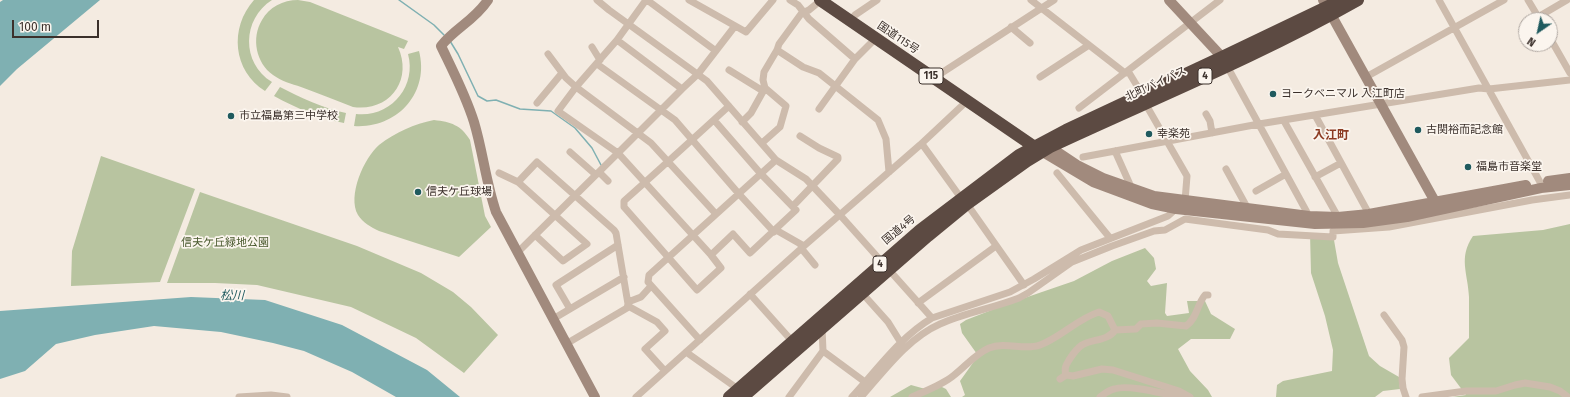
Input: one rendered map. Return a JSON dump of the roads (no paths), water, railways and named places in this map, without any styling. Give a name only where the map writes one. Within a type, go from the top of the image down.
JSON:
[{"type":"highway","name":"国道115号","points":[[820,0],[853,18],[1042,147]]},
{"type":"highway","name":"国道115号","points":[[833,0],[876,38],[938,76],[968,101],[1042,147]]},
{"type":"highway","name":"北町バイパス","points":[[1042,147],[1144,98],[1224,62],[1341,0]]},
{"type":"highway","name":"北町バイパス","points":[[1327,8],[1358,0]]},
{"type":"highway","name":"国道4号","points":[[740,395],[792,341],[964,201],[1042,147]]},
{"type":"highway","name":"国道4号","points":[[740,395],[862,293],[886,266]]},
{"type":"street","points":[[488,0],[478,15],[445,40],[440,46],[462,89],[473,120],[489,194],[496,212],[595,397]]},
{"type":"street","points":[[597,0],[698,74],[729,106],[776,160],[806,179],[813,186],[932,318]]},
{"type":"street","points":[[716,50],[646,0],[617,40],[576,87],[558,111],[618,153],[644,183],[721,268],[697,290],[624,207],[624,201],[644,183],[669,161],[691,139],[729,106]]},
{"type":"street","points":[[689,0],[746,32],[773,0]]},
{"type":"street","points":[[790,0],[798,5],[809,19],[855,59]]},
{"type":"street","points":[[742,122],[751,113],[764,89],[762,80],[764,72],[789,28],[801,14],[820,0]]},
{"type":"street","points":[[853,18],[877,0]]},
{"type":"street","points":[[852,397],[901,343],[920,325],[932,318],[993,299],[1024,285],[1071,255],[1110,238],[1168,216],[1185,201],[1187,176],[1144,98],[1126,72],[1031,0]]},
{"type":"street","points":[[938,76],[1054,0]]},
{"type":"street","points":[[1169,0],[1224,62],[1310,216]]},
{"type":"street","points":[[1079,108],[1191,24],[1220,0]]},
{"type":"street","points":[[1439,0],[1540,185]]},
{"type":"street","points":[[1366,77],[1504,0]]},
{"type":"street","points":[[1528,0],[1535,12]]},
{"type":"street","points":[[1548,12],[1567,0]]},
{"type":"street","points":[[1327,8],[1437,206]]},
{"type":"street","points":[[517,253],[682,88],[698,74],[736,26]]},
{"type":"street","points":[[1011,27],[1030,43]]},
{"type":"street","points":[[819,108],[855,59],[876,38]]},
{"type":"street","points":[[617,40],[682,88]]},
{"type":"street","points":[[1040,77],[1089,44]]},
{"type":"street","points":[[592,47],[599,62],[675,120],[738,194],[775,231],[802,247],[815,265]]},
{"type":"street","points":[[777,50],[803,67],[819,73],[878,120],[886,139],[889,172]]},
{"type":"street","points":[[1558,52],[1570,73]]},
{"type":"street","points":[[548,54],[562,74],[576,87],[639,132],[669,161],[716,214]]},
{"type":"street","points":[[729,70],[764,89],[786,106],[780,127],[762,143]]},
{"type":"street","points":[[537,103],[562,74]]},
{"type":"street","points":[[1083,157],[1259,124],[1479,88],[1488,89],[1570,80]]},
{"type":"street","points":[[636,397],[802,247],[922,144],[968,101]]},
{"type":"street","points":[[1206,114],[1210,121],[1212,133]]},
{"type":"street","points":[[1315,115],[1369,214]]},
{"type":"street","points":[[710,255],[733,234],[750,253],[796,210],[761,174],[714,120]]},
{"type":"street","points":[[1284,121],[1338,217]]},
{"type":"street","points":[[793,206],[838,159],[838,157],[819,148],[800,136]]},
{"type":"street","points":[[922,144],[1024,285]]},
{"type":"street","points":[[1042,147],[1088,171],[1132,189],[1154,196],[1310,216],[1338,217],[1437,206],[1570,178]]},
{"type":"street","points":[[1042,147],[1093,182],[1152,204],[1176,209],[1315,224],[1340,224],[1363,223],[1407,217],[1437,206]]},
{"type":"street","points":[[1115,151],[1132,189]]},
{"type":"street","points":[[570,152],[608,181]]},
{"type":"street","points":[[700,340],[651,286],[648,282],[649,275],[776,160]]},
{"type":"street","points":[[518,182],[537,162],[614,230],[628,304],[657,322],[665,331],[645,349],[665,371]]},
{"type":"street","points":[[1315,177],[1341,163]]},
{"type":"street","points":[[1226,169],[1248,209]]},
{"type":"street","points":[[499,173],[518,182],[587,244],[563,261],[535,235]]},
{"type":"street","points":[[1057,173],[1110,238]]},
{"type":"street","points":[[1256,191],[1286,174]]},
{"type":"street","points":[[1540,185],[1570,185]]},
{"type":"street","points":[[861,397],[899,355],[918,337],[928,330],[940,324],[1019,298],[1072,262],[1154,231],[1165,230],[1185,219],[1268,230],[1278,234],[1333,237],[1333,231],[1389,227],[1532,200],[1570,195]]},
{"type":"street","points":[[570,309],[556,285],[618,245]]},
{"type":"street","points":[[918,304],[996,246]]},
{"type":"street","points":[[552,319],[624,277]]},
{"type":"street","points":[[566,344],[627,308],[628,304],[641,297],[651,286]]},
{"type":"street","points":[[862,293],[888,322],[901,343]]},
{"type":"street","points":[[750,294],[792,341]]},
{"type":"street","points":[[1115,330],[1134,330],[1141,324],[1145,323],[1186,326],[1193,319],[1202,298],[1205,295],[1208,295]]},
{"type":"street","points":[[912,397],[952,377],[971,360],[988,348],[1005,344],[1027,347],[1041,345],[1084,319],[1099,312],[1108,316],[1115,330]]},
{"type":"street","points":[[1384,315],[1402,340],[1404,347],[1402,379],[1406,397]]},
{"type":"street","points":[[789,397],[823,351],[822,328]]},
{"type":"street","points":[[1115,330],[1112,335],[1080,346],[1066,365],[1063,377],[1102,369],[1113,370],[1179,390],[1188,396]]},
{"type":"street","points":[[823,351],[865,382]]},
{"type":"street","points":[[686,352],[740,395]]},
{"type":"street","points":[[1422,397],[1466,391],[1496,391],[1525,383],[1556,389],[1568,397]]},
{"type":"street","points":[[1100,397],[1109,390],[1116,388],[1162,392],[1180,397],[1188,396]]},
{"type":"street","points":[[239,397],[271,395],[287,397]]},
{"type":"water","points":[[3,0],[100,0],[17,69],[0,86],[0,2]]},
{"type":"water","points":[[191,297],[265,300],[342,325],[427,370],[460,397],[396,397],[352,372],[304,351],[221,332],[154,326],[95,335],[56,344],[25,371],[0,379],[0,311]]},
{"type":"waterway","points":[[399,0],[434,25],[444,35]]},
{"type":"waterway","points":[[450,41],[458,54],[478,96],[487,101],[496,100],[520,109],[551,111],[575,128],[592,148],[601,165]]},
{"type":"place","name":"ヨークベニマル 入江町店","points":[[1273,94]]},
{"type":"place","name":"市立福島第三中学校","points":[[231,116]]},
{"type":"place","name":"古関裕而記念館","points":[[1418,130]]},
{"type":"place","name":"幸楽苑","points":[[1149,134]]},
{"type":"place","name":"福島市音楽堂","points":[[1468,167]]},
{"type":"place","name":"信夫ケ丘球場","points":[[418,192]]},
{"type":"district","name":"入江町","points":[[1331,136]]},
{"type":"park label","name":"信夫ケ丘緑地公園","points":[[225,243]]},
{"type":"water label","name":"松川","points":[[232,296]]}]
